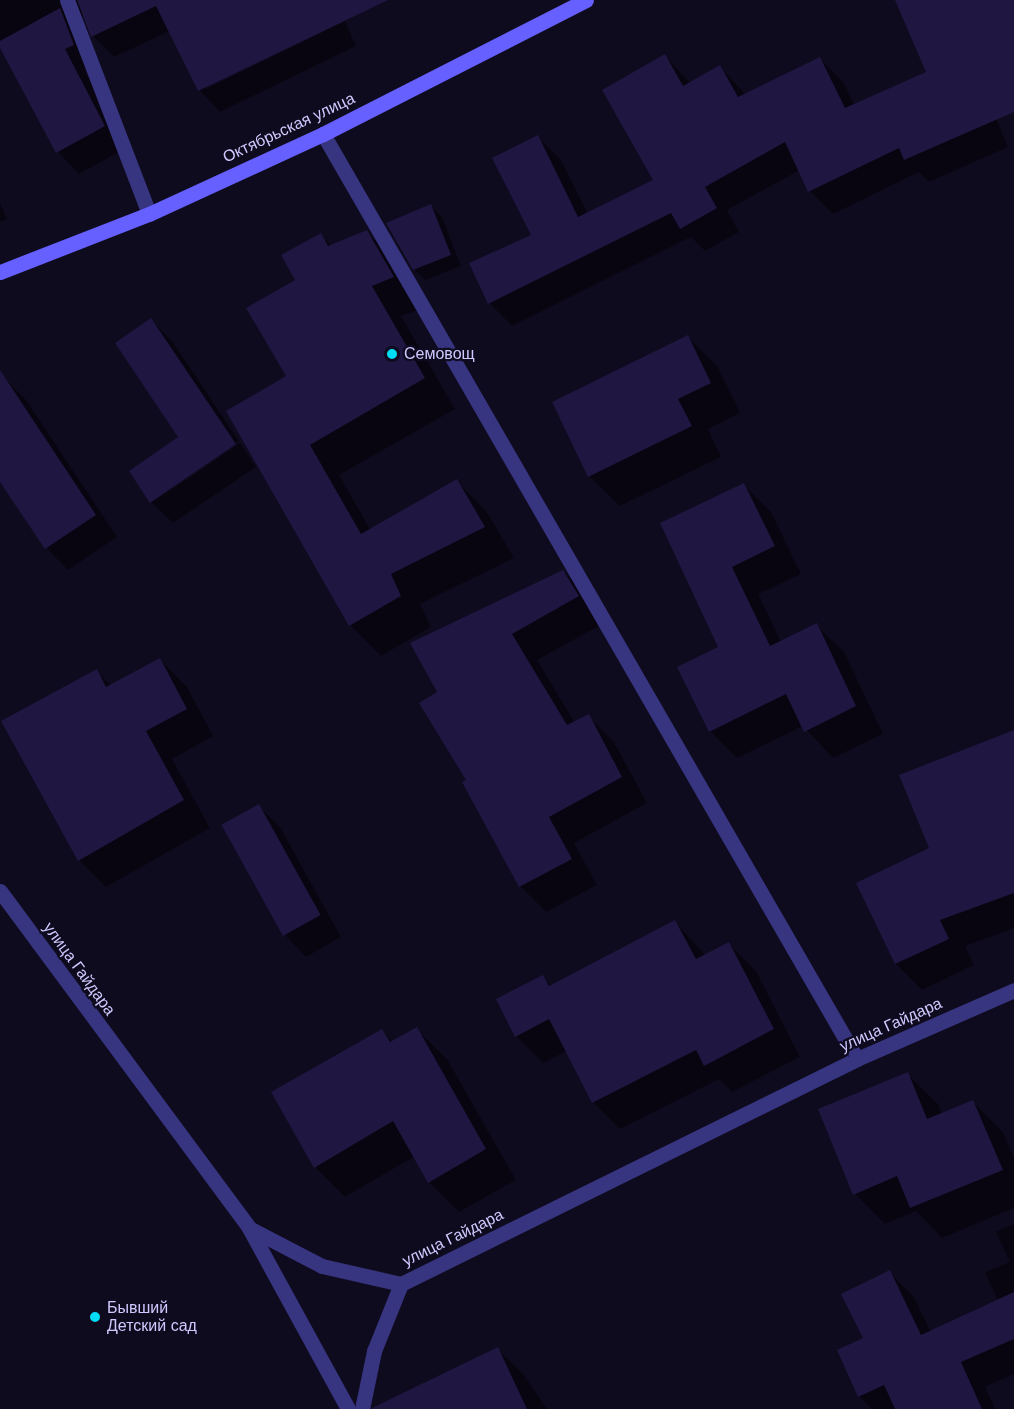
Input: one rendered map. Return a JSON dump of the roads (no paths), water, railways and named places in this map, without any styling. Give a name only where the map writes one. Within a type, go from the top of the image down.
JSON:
[{"type":"street","points":[[68,0],[149,214]]},
{"type":"street","name":"Октябрьская улица","points":[[0,272],[149,214],[323,134],[586,0]]},
{"type":"street","points":[[323,134],[857,1059]]},
{"type":"street","name":"улица Гайдара","points":[[0,891],[249,1228],[322,1266],[401,1284],[857,1059],[1014,990]]},
{"type":"street","points":[[249,1228],[348,1409]]},
{"type":"street","points":[[362,1409],[374,1351],[401,1284]]},
{"type":"place","name":"Семовощ","points":[[392,354]]},
{"type":"place","name":"Бывший Детский сад","points":[[95,1317]]}]
